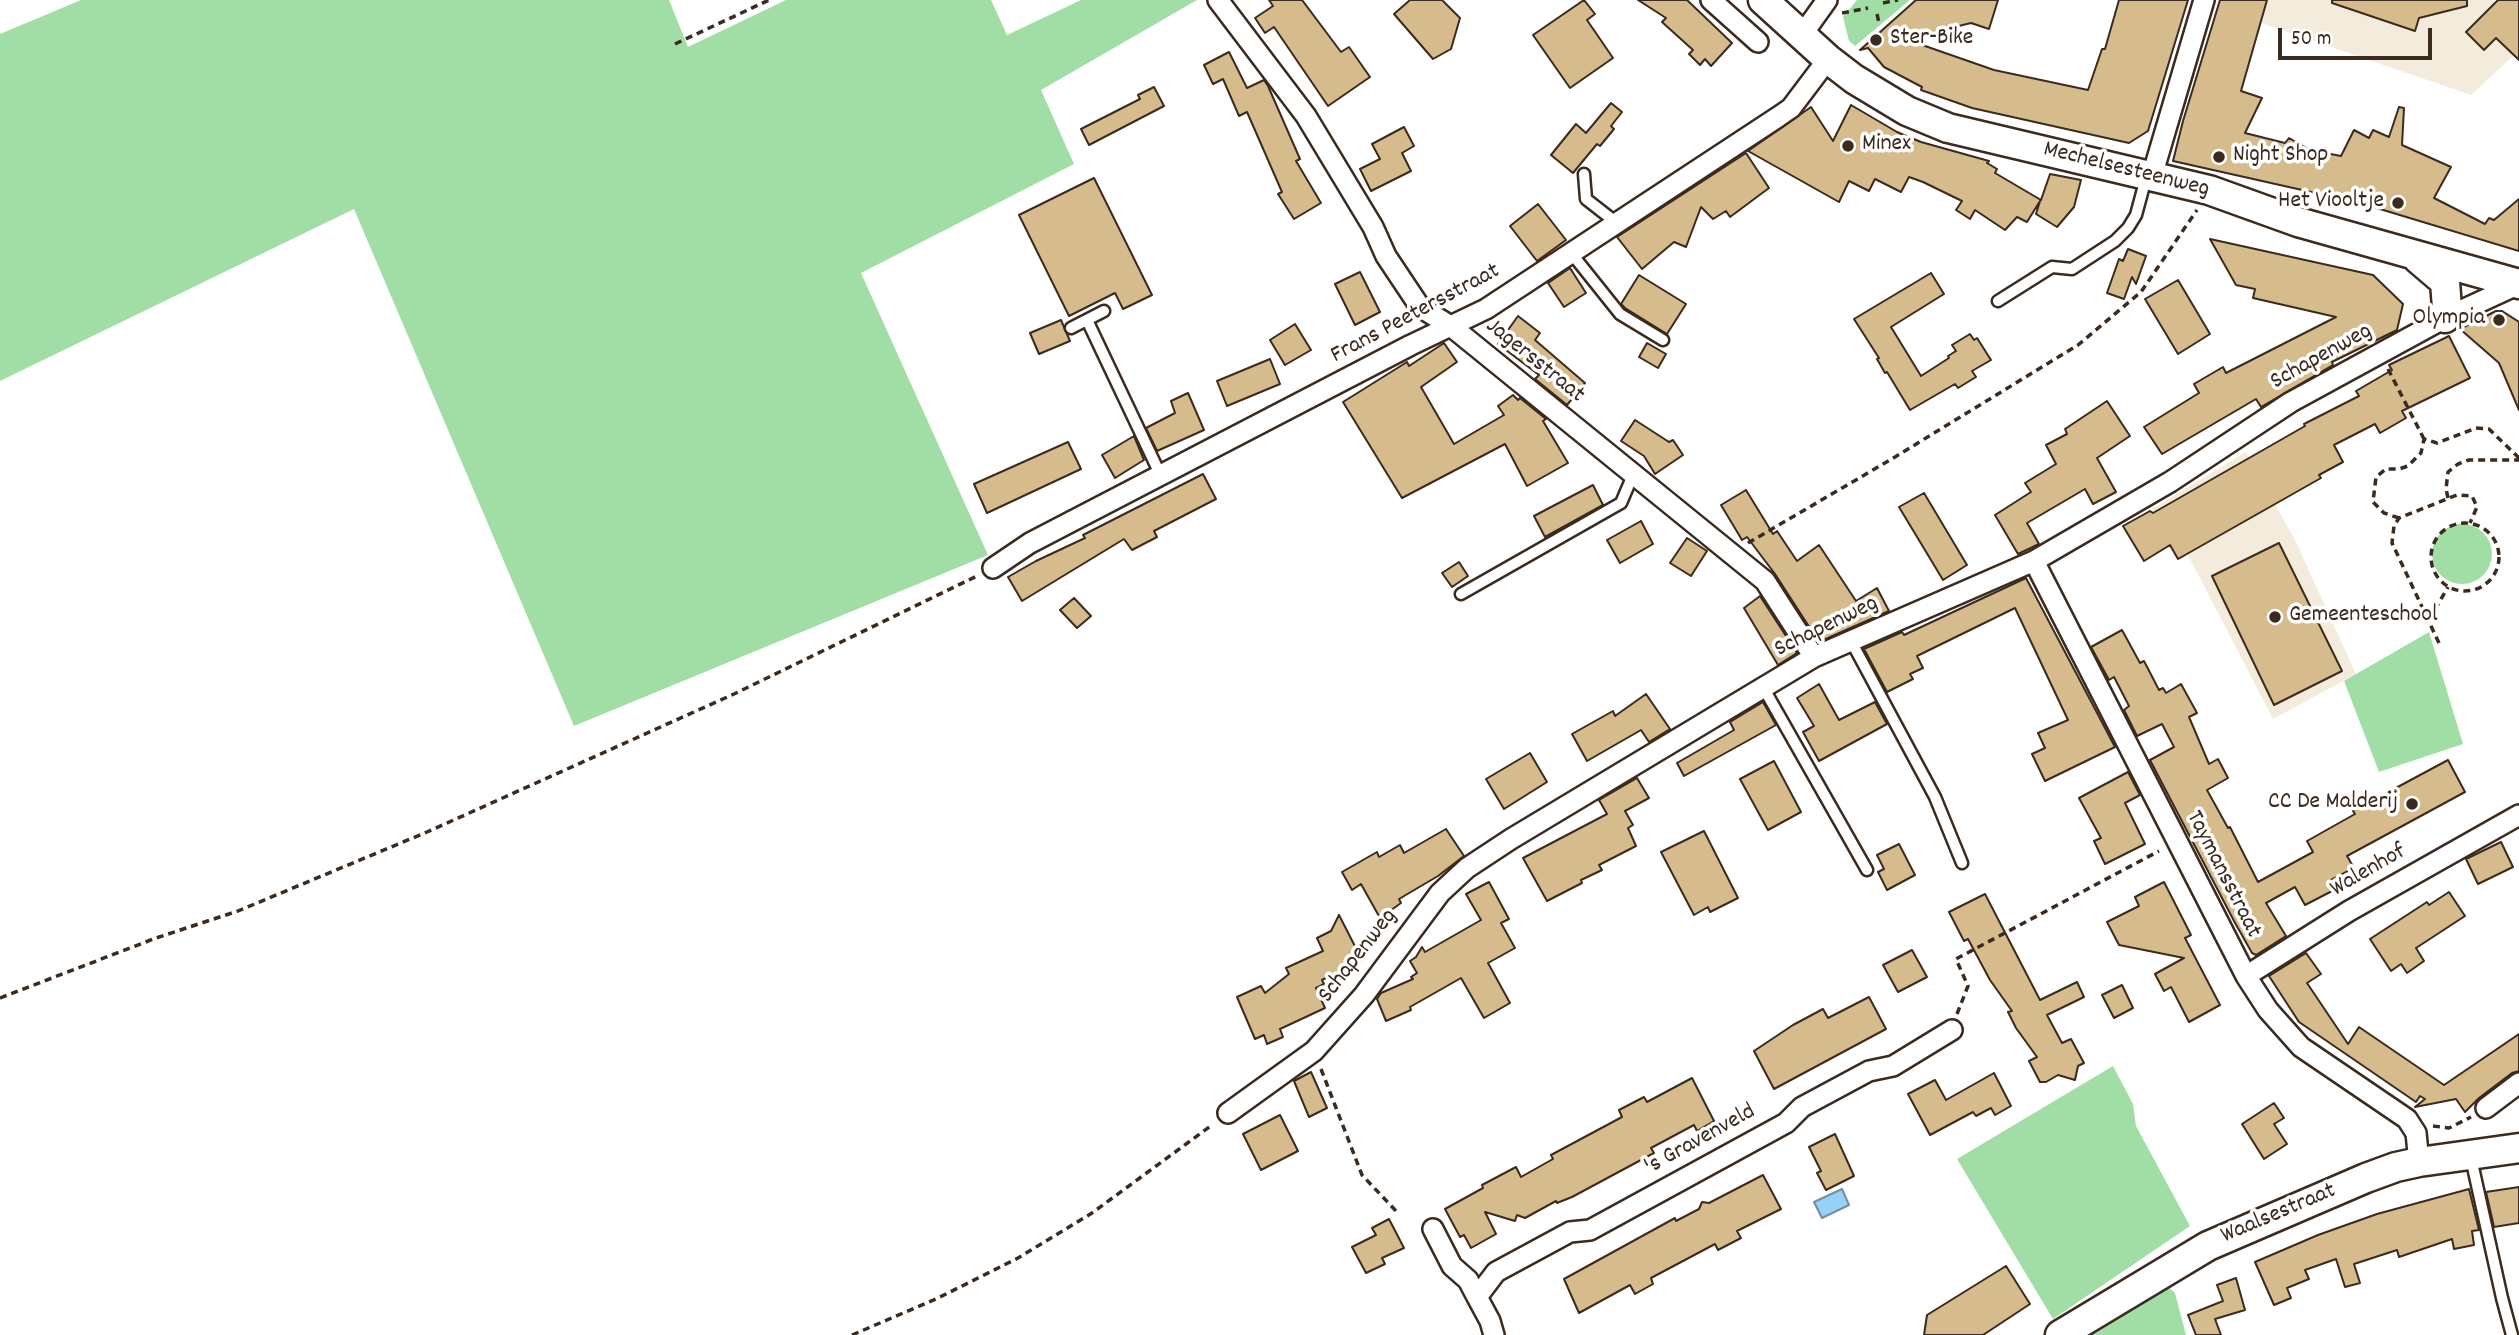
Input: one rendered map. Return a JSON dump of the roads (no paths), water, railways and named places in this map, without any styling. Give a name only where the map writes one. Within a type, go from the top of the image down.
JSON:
[{"type":"main road","name":"Mechelsesteenweg","points":[[1763,0],[1828,59],[1878,94],[1908,111],[1948,128],[2209,190],[2298,222],[2519,284]]},
{"type":"main road","points":[[2413,255],[2445,282],[2445,318]]},
{"type":"main road","name":"Waalsestraat","points":[[2060,1335],[2208,1246],[2366,1178],[2419,1162],[2519,1147]]},
{"type":"street","name":"Jagersstraat","points":[[1218,0],[1306,116],[1373,227],[1386,256],[1420,307],[1452,327],[1765,581],[1814,657]]},
{"type":"street","points":[[1712,0],[1758,42]]},
{"type":"street","points":[[2150,175],[2204,0]]},
{"type":"street","points":[[1802,35],[1831,7]]},
{"type":"street","name":"Frans Peetersstraat","points":[[993,568],[1030,543],[1411,345],[1486,309],[1791,108],[1828,59]]},
{"type":"street","name":"Schapenweg","points":[[1228,1113],[1314,1051],[1364,995],[1440,892],[1466,868],[1511,839],[1814,657],[2034,561],[2170,482],[2291,402],[2445,318],[2519,284]]},
{"type":"street","name":"Taymansstraat","points":[[2034,561],[2246,976],[2276,1020],[2301,1047],[2407,1119],[2416,1133],[2419,1162]]},
{"type":"street","name":"Walenhof","points":[[2246,976],[2349,911],[2519,815]]},
{"type":"street","name":"'s Gravenveld","points":[[1477,1297],[1496,1272],[1570,1232],[1590,1230],[1786,1123],[1802,1107],[1869,1071],[1893,1066],[1952,1030]]},
{"type":"street","points":[[2486,1108],[2519,1083]]},
{"type":"street","points":[[1433,1229],[1452,1266],[1468,1280],[1490,1321],[1494,1335]]},
{"type":"lane","points":[[1584,174],[1586,199],[1618,224]]},
{"type":"lane","points":[[1998,301],[2052,267],[2072,269],[2115,241],[2136,215],[2150,175]]},
{"type":"lane","points":[[1572,254],[1620,314],[1663,340]]},
{"type":"lane","points":[[1071,328],[1104,311]]},
{"type":"lane","points":[[1087,320],[1161,476]]},
{"type":"lane","points":[[1461,594],[1621,503],[1633,475]]},
{"type":"lane","points":[[1851,641],[1935,797],[1962,863]]},
{"type":"lane","points":[[1763,687],[1867,870]]},
{"type":"lane","points":[[2470,1155],[2512,1335]]},
{"type":"water","points":[[1842,1189],[1849,1205],[1822,1218],[1814,1202]]},
{"type":"place","name":"Ster-Bike","points":[[1876,40]]},
{"type":"place","name":"Minex","points":[[1848,146]]},
{"type":"place","name":"Night Shop","points":[[2219,157]]},
{"type":"place","name":"Het Viooltje","points":[[2398,203]]},
{"type":"place","name":"Olympia","points":[[2499,320]]},
{"type":"place","name":"Gemeenteschool","points":[[2275,617]]},
{"type":"place","name":"CC De Malderij","points":[[2412,804]]}]
